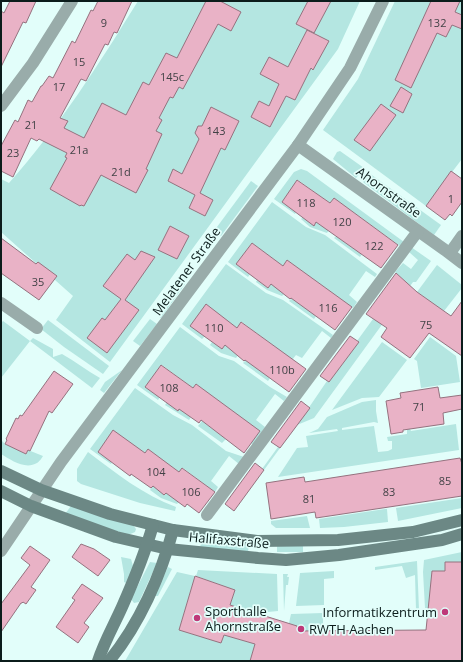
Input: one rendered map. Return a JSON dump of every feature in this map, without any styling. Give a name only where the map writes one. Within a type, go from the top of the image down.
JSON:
[{"type":"main road","name":"Halifaxstraße","points":[[1,471],[41,490],[110,514],[173,530],[257,541],[338,540],[413,532],[462,520]]},
{"type":"main road","name":"Halifaxstraße","points":[[1,491],[32,506],[116,537],[168,549],[286,560],[339,555],[442,540],[462,534]]},
{"type":"main road","points":[[98,661],[103,646],[132,586],[148,544],[153,525]]},
{"type":"main road","points":[[110,661],[123,645],[157,578],[168,549],[173,530]]},
{"type":"street","points":[[1,106],[33,63],[72,1]]},
{"type":"street","name":"Melatener Straße","points":[[1,551],[61,462],[298,145],[350,68],[383,1]]},
{"type":"street","name":"Ahornstraße","points":[[298,145],[462,263]]},
{"type":"street","points":[[207,515],[418,231]]},
{"type":"street","points":[[450,253],[462,236]]},
{"type":"street","points":[[1,303],[37,328]]},
{"type":"shaded area","points":[[138,1],[360,1],[338,49],[110,362],[56,320],[73,296],[1,232],[1,179],[9,183],[45,140],[78,95]]},
{"type":"shaded area","points":[[395,1],[462,1],[462,159],[426,206],[323,130],[358,79]]},
{"type":"shaded area","points":[[340,151],[364,168],[356,178],[333,159],[337,152]]},
{"type":"shaded area","points":[[301,169],[307,171],[404,242],[400,246],[334,198],[330,203],[298,180],[282,202],[296,212],[295,214],[274,199],[294,172]]},
{"type":"shaded area","points":[[369,173],[441,225],[434,235],[363,182]]},
{"type":"shaded area","points":[[251,181],[258,186],[221,236],[214,231]]},
{"type":"shaded area","points":[[272,202],[306,227],[325,235],[377,274],[375,277],[366,271],[349,295],[357,302],[353,308],[287,260],[283,266],[252,243],[237,264],[250,274],[248,277],[228,262]]},
{"type":"shaded area","points":[[303,217],[314,225],[317,221],[329,230],[327,233],[310,227],[301,219]]},
{"type":"shaded area","points":[[337,236],[362,254],[360,257],[334,238]]},
{"type":"shaded area","points":[[411,247],[431,261],[416,282],[413,282],[314,418],[297,425],[327,381],[329,382],[359,342],[357,341],[373,319],[375,320],[404,280],[395,272],[403,263],[411,269],[418,260],[409,252]]},
{"type":"shaded area","points":[[226,264],[266,293],[283,300],[333,335],[331,338],[322,331],[302,358],[296,355],[292,360],[242,322],[237,328],[206,305],[205,336],[202,339],[182,324]]},
{"type":"shaded area","points":[[437,265],[462,285],[462,288],[444,311],[417,292]]},
{"type":"shaded area","points":[[179,280],[185,284],[161,318],[154,313]]},
{"type":"shaded area","points":[[257,280],[268,288],[272,283],[285,293],[282,296],[267,290],[256,282]]},
{"type":"shaded area","points":[[292,298],[316,316],[314,319],[289,301]]},
{"type":"shaded area","points":[[150,319],[157,324],[140,346],[133,341]]},
{"type":"shaded area","points":[[48,320],[109,366],[103,374],[41,329]]},
{"type":"shaded area","points":[[3,321],[30,341],[1,378],[1,323]]},
{"type":"shaded area","points":[[180,327],[219,356],[234,361],[270,387],[287,397],[284,401],[275,394],[256,420],[265,427],[253,445],[251,443],[259,431],[196,384],[193,388],[162,365],[145,387],[160,397],[158,400],[137,385]]},
{"type":"shaded area","points":[[430,337],[456,356],[460,382],[421,388],[417,361],[414,359]]},
{"type":"shaded area","points":[[33,338],[53,349],[53,357],[62,354],[100,378],[92,388],[30,341]]},
{"type":"shaded area","points":[[212,342],[222,349],[225,345],[239,354],[236,358],[221,353],[210,345]]},
{"type":"shaded area","points":[[382,342],[407,360],[379,397],[362,398],[332,410]]},
{"type":"shaded area","points":[[246,360],[270,378],[268,381],[243,363]]},
{"type":"shaded area","points":[[122,370],[104,393],[100,390],[105,382]]},
{"type":"shaded area","points":[[135,388],[173,415],[192,425],[226,451],[244,457],[239,464],[229,456],[211,481],[218,487],[215,492],[183,468],[179,472],[148,449],[145,453],[113,431],[98,452],[112,462],[111,464],[90,449]]},
{"type":"shaded area","points":[[376,400],[378,423],[374,422],[342,428],[342,430],[374,426],[378,452],[392,449],[392,441],[388,441],[387,437],[407,434],[407,429],[410,429],[411,431],[456,424],[459,450],[278,477],[297,448],[308,447],[306,436],[338,431],[337,429],[309,433],[318,429],[327,417],[362,402]]},
{"type":"shaded area","points":[[167,402],[178,411],[181,406],[193,414],[189,420],[165,405]]},
{"type":"shaded area","points":[[202,421],[226,439],[222,443],[198,426]]},
{"type":"shaded area","points":[[1,440],[5,444],[26,454],[28,450],[43,456],[38,462],[32,465],[23,465],[1,454]]},
{"type":"shaded area","points":[[278,447],[280,448],[264,470],[262,469]]},
{"type":"shaded area","points":[[88,452],[141,490],[176,507],[175,511],[140,503],[81,484],[77,481],[77,469]]},
{"type":"shaded area","points":[[153,486],[168,490],[181,500],[177,504],[161,498],[150,490]]},
{"type":"shaded area","points":[[462,498],[462,508],[398,521],[396,508]]},
{"type":"shaded area","points":[[71,506],[133,525],[136,529],[135,532],[128,535],[65,514]]},
{"type":"shaded area","points":[[387,509],[388,522],[320,528],[319,519]]},
{"type":"shaded area","points":[[307,516],[310,528],[276,528],[271,524],[271,521]]},
{"type":"shaded area","points":[[202,541],[249,545],[248,552],[200,547]]},
{"type":"shaded area","points":[[277,546],[303,546],[303,552],[277,552]]},
{"type":"shaded area","points":[[462,552],[462,562],[445,571],[432,571],[429,608],[425,608],[423,572],[424,560]]},
{"type":"shaded area","points":[[121,557],[131,559],[133,566],[128,584],[124,582]]},
{"type":"shaded area","points":[[417,561],[419,610],[416,610],[415,575],[406,578],[402,566],[375,570],[375,567]]},
{"type":"shaded area","points":[[150,562],[157,563],[139,602],[134,603],[131,599]]},
{"type":"shaded area","points":[[168,567],[172,569],[158,596],[155,596],[155,593]]},
{"type":"shaded area","points":[[198,570],[277,574],[278,611],[268,612],[264,610],[262,615],[230,605],[235,590],[196,576]]},
{"type":"shaded area","points":[[334,571],[334,578],[324,579],[324,605],[296,606],[300,573]]},
{"type":"shaded area","points":[[177,572],[195,576],[179,630],[221,643],[224,635],[255,644],[250,661],[125,661]]},
{"type":"shaded area","points":[[283,574],[288,574],[287,577],[289,577],[288,585],[286,585],[284,611]]},
{"type":"shaded area","points":[[323,613],[323,631],[298,631],[297,626],[292,626],[289,623],[291,614]]},
{"type":"building","points":[[10,1],[36,1],[26,23],[23,22],[1,67],[1,11],[4,13]]},
{"type":"building","points":[[98,1],[132,1],[117,33],[114,32],[108,45],[105,44],[86,81],[81,79],[60,118],[68,121],[64,128],[84,138],[102,103],[126,115],[143,82],[149,85],[166,53],[177,58],[206,1],[220,1],[241,12],[231,31],[218,24],[183,89],[179,87],[173,98],[170,97],[159,118],[162,120],[156,131],[162,134],[146,169],[148,170],[136,193],[101,175],[84,206],[80,206],[50,189],[67,158],[65,157],[67,153],[39,139],[37,141],[31,138],[13,177],[1,171],[1,146],[15,120],[18,122],[28,100],[32,102],[41,86],[49,76],[53,78],[72,41],[75,43],[91,10],[93,11]]},
{"type":"building","points":[[308,1],[331,1],[314,33],[296,24]]},
{"type":"building","points":[[431,1],[460,1],[455,12],[462,15],[462,29],[452,25],[446,37],[437,33],[411,88],[395,80]]},
{"type":"building","points":[[307,30],[329,41],[313,70],[311,68],[295,100],[286,96],[270,127],[251,117],[259,101],[269,106],[279,84],[260,74],[269,57],[288,67]]},
{"type":"building","points":[[401,87],[412,94],[403,113],[390,106]]},
{"type":"building","points":[[381,104],[396,115],[370,151],[354,140]]},
{"type":"building","points":[[211,107],[239,121],[225,150],[221,148],[200,193],[213,200],[205,216],[189,208],[195,195],[168,181],[173,169],[182,174],[199,139],[195,133],[198,126],[202,126]]},
{"type":"building","points":[[451,171],[462,179],[462,202],[452,216],[450,214],[445,220],[426,206]]},
{"type":"building","points":[[297,180],[330,203],[334,198],[398,245],[381,268],[316,222],[314,226],[282,202]]},
{"type":"building","points":[[170,226],[189,236],[177,259],[158,250]]},
{"type":"building","points":[[1,238],[36,264],[38,262],[57,276],[39,300],[1,273]]},
{"type":"building","points":[[252,243],[283,266],[287,260],[352,307],[335,330],[271,284],[268,288],[236,264]]},
{"type":"building","points":[[141,251],[155,257],[125,300],[139,310],[107,353],[87,338],[102,318],[105,320],[121,299],[103,286],[127,254],[135,260]]},
{"type":"building","points":[[396,273],[417,292],[451,316],[462,301],[462,356],[429,333],[410,358],[381,337],[387,328],[366,314]]},
{"type":"building","points":[[206,304],[237,328],[241,322],[306,369],[289,392],[245,360],[244,361],[225,345],[222,349],[190,326]]},
{"type":"building","points":[[350,336],[359,342],[329,382],[320,376]]},
{"type":"building","points":[[161,365],[193,388],[196,384],[260,431],[244,453],[201,420],[199,423],[179,409],[178,411],[145,387]]},
{"type":"building","points":[[54,371],[73,384],[52,413],[49,411],[30,451],[28,450],[26,454],[5,444],[16,418],[18,419],[20,415],[22,416]]},
{"type":"building","points":[[438,387],[440,398],[462,395],[462,409],[443,413],[444,424],[403,430],[403,432],[391,434],[386,401],[401,398],[400,393]]},
{"type":"building","points":[[301,401],[310,408],[280,448],[271,442]]},
{"type":"building","points":[[113,430],[145,453],[148,449],[179,472],[182,468],[215,492],[199,513],[187,504],[185,507],[166,493],[164,495],[153,486],[151,488],[131,474],[130,476],[98,452]]},
{"type":"building","points":[[460,458],[462,464],[462,496],[316,518],[315,512],[271,519],[266,483],[304,477],[305,482]]},
{"type":"building","points":[[255,463],[264,470],[234,511],[225,504]]},
{"type":"building","points":[[81,544],[94,549],[110,560],[98,576],[72,557]]},
{"type":"building","points":[[30,546],[50,560],[31,587],[36,590],[26,604],[23,602],[21,603],[1,632],[1,604],[30,565],[21,558]]},
{"type":"building","name":"Informatikzentrum","points":[[445,562],[462,562],[462,661],[250,661],[255,644],[224,635],[221,643],[179,630],[195,576],[235,590],[230,605],[297,626],[298,631],[426,630],[432,571],[445,571]]},
{"type":"building","points":[[82,584],[103,598],[84,623],[89,627],[78,643],[56,627],[75,600],[72,598]]},
{"type":"place","name":"Informatikzentrum","points":[[445,612]]},
{"type":"place","name":"Sporthalle Ahornstraße","points":[[197,618]]},
{"type":"place","name":"RWTH Aachen","points":[[301,629]]}]
